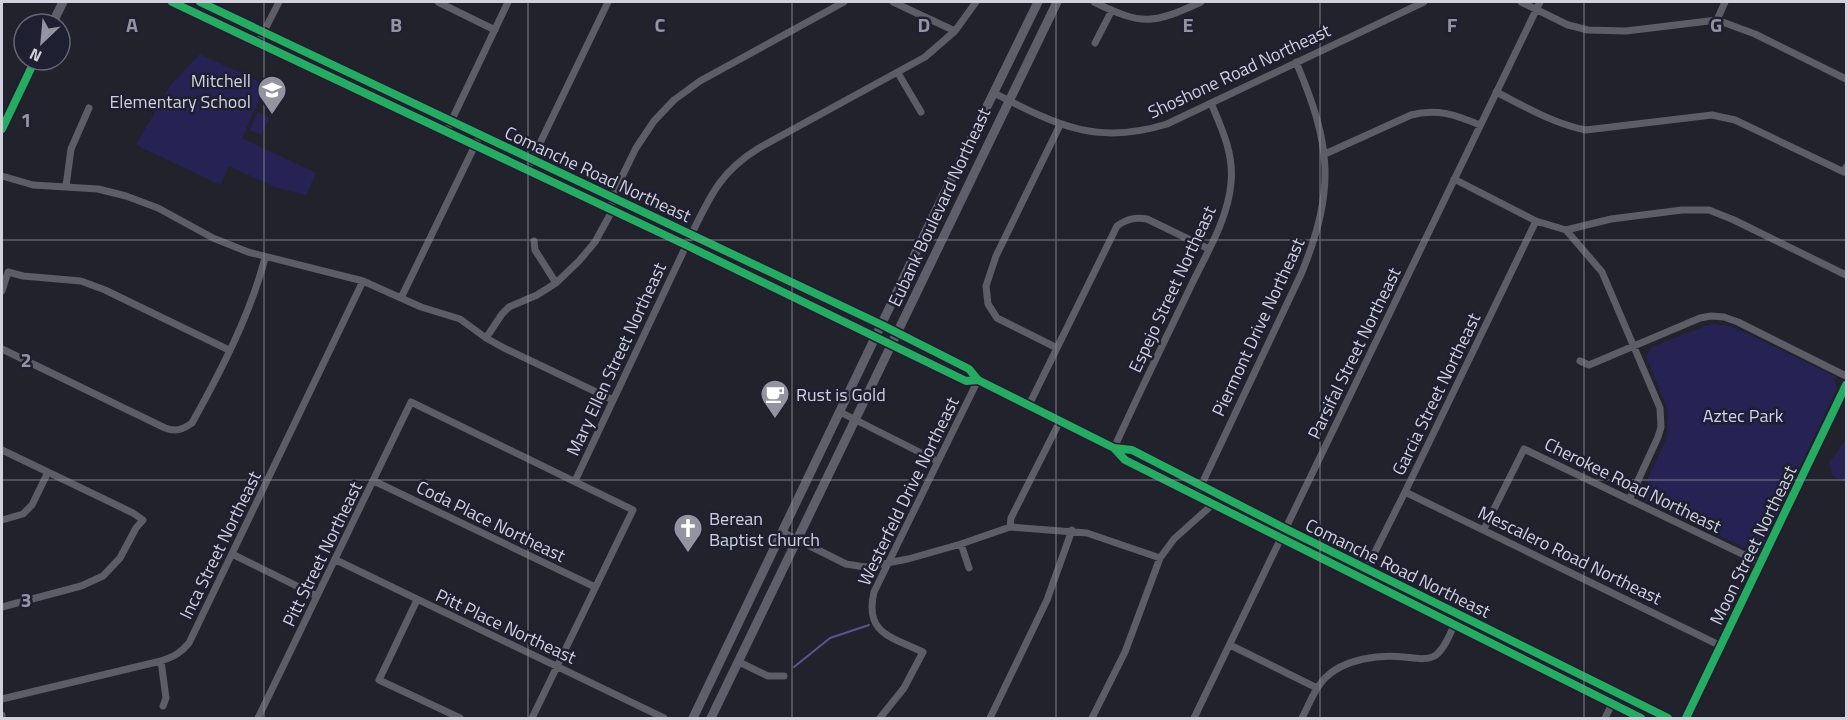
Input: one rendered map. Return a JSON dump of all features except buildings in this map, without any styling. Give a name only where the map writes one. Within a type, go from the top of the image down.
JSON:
[{"type":"street","name":"Comanche Road Northeast","points":[[172,2],[686,245],[966,381],[978,380]]},
{"type":"street","name":"Comanche Road Northeast","points":[[200,2],[882,325],[969,369],[978,380],[1114,448],[1132,450],[1668,718]]},
{"type":"street","points":[[258,43],[279,2]]},
{"type":"street","points":[[438,2],[495,30]]},
{"type":"street","points":[[446,132],[508,2]]},
{"type":"street","points":[[527,170],[608,2]]},
{"type":"street","points":[[486,339],[509,307],[537,295],[556,283],[574,267],[595,242],[612,211],[612,197],[636,148],[654,121],[674,100],[700,81],[844,2]]},
{"type":"street","points":[[894,2],[955,31]]},
{"type":"street","name":"Mary Ellen Street Northeast","points":[[575,481],[712,192],[726,174],[743,158],[925,57],[955,31],[976,2]]},
{"type":"street","name":"Eubank Boulevard Northeast","points":[[693,718],[1038,2]]},
{"type":"street","name":"Eubank Boulevard Northeast","points":[[711,718],[1057,2]]},
{"type":"street","points":[[1095,2],[1131,18],[1153,20],[1201,2]]},
{"type":"street","name":"Shoshone Road Northeast","points":[[994,93],[1060,125],[1101,133],[1144,131],[1167,124],[1211,104],[1409,5],[1424,2]]},
{"type":"street","points":[[1521,2],[1538,5],[1568,25],[1609,32],[1716,20],[1755,34],[1846,79]]},
{"type":"street","points":[[1716,20],[1725,2]]},
{"type":"street","name":"Parsifal Street Northeast","points":[[1194,718],[1538,5]]},
{"type":"street","points":[[1095,43],[1112,10]]},
{"type":"street","name":"Piermont Drive Northeast","points":[[1196,496],[1302,272],[1316,237],[1323,206],[1325,154],[1313,102],[1296,62]]},
{"type":"street","points":[[2,129],[29,72]]},
{"type":"street","points":[[898,73],[921,112]]},
{"type":"street","points":[[1496,92],[1550,119],[1587,130],[1712,115],[1735,120],[1845,169]]},
{"type":"street","name":"Espejo Street Northeast","points":[[1114,448],[1209,249],[1226,208],[1231,182],[1227,144],[1211,104]]},
{"type":"street","points":[[66,186],[71,149],[89,108]]},
{"type":"street","points":[[1325,154],[1424,111],[1441,111],[1480,125]]},
{"type":"street","points":[[1057,348],[998,318],[988,304],[986,286],[996,256],[1060,125]]},
{"type":"street","points":[[401,298],[480,135]]},
{"type":"street","points":[[2,176],[23,183],[109,191],[142,201],[213,238],[265,258],[363,281],[421,307],[460,320],[486,339],[613,400]]},
{"type":"street","points":[[1454,180],[1536,221],[1566,230],[1611,219],[1682,210],[1709,210],[1846,275]]},
{"type":"street","points":[[1029,405],[1117,226],[1139,218],[1147,219],[1209,249]]},
{"type":"street","name":"Garcia Street Northeast","points":[[1361,578],[1536,221]]},
{"type":"street","points":[[1566,230],[1602,272],[1657,399],[1661,417],[1658,437],[1629,500]]},
{"type":"street","points":[[534,241],[535,250],[556,283]]},
{"type":"street","points":[[2,349],[165,428],[182,430],[192,423],[229,350],[253,299],[265,258]]},
{"type":"street","points":[[2,291],[8,272],[23,276],[81,281],[105,290],[229,350]]},
{"type":"street","name":"Inca Street Northeast","points":[[2,699],[161,661],[174,656],[189,643],[363,281]]},
{"type":"street","points":[[1580,361],[1589,364],[1711,315],[1724,317],[1846,376]]},
{"type":"street","name":"Westerfeld Drive Northeast","points":[[880,718],[904,688],[923,652],[884,633],[876,626],[872,618],[874,592],[978,380]]},
{"type":"street","name":"Moon Street Northeast","points":[[1686,718],[1846,385]]},
{"type":"street","name":"Pitt Street Northeast","points":[[258,718],[411,402],[575,481]]},
{"type":"street","points":[[840,412],[937,461]]},
{"type":"street","points":[[1010,527],[1011,518],[1060,421]]},
{"type":"street","name":"Comanche Road Northeast","points":[[1114,448],[1125,460],[1641,718]]},
{"type":"street","name":"Cherokee Road Northeast","points":[[1484,530],[1524,449],[1761,563]]},
{"type":"street","points":[[2,450],[133,513],[143,520],[136,528],[120,558],[103,576],[81,586],[2,607]]},
{"type":"street","points":[[2,520],[23,514],[32,505],[48,472]]},
{"type":"street","name":"Coda Place Northeast","points":[[374,481],[595,588]]},
{"type":"street","points":[[532,718],[633,510],[575,481]]},
{"type":"street","name":"Mescalero Road Northeast","points":[[1405,492],[1721,646]]},
{"type":"street","points":[[1092,718],[1125,652],[1160,558],[1174,539],[1213,504],[1218,494]]},
{"type":"street","points":[[782,532],[855,567],[887,564],[962,544],[1010,527],[1072,530],[1087,533],[1160,558]]},
{"type":"street","points":[[990,718],[1047,600],[1072,530]]},
{"type":"street","points":[[962,544],[969,568]]},
{"type":"street","points":[[232,554],[317,596]]},
{"type":"street","name":"Pitt Place Northeast","points":[[336,560],[664,718]]},
{"type":"street","points":[[417,600],[379,680],[460,718]]},
{"type":"street","points":[[1302,718],[1317,688],[1337,669],[1358,661],[1379,657],[1426,658],[1436,655],[1459,614]]},
{"type":"street","points":[[1230,645],[1317,688]]},
{"type":"street","points":[[161,661],[166,698],[163,706]]},
{"type":"street","points":[[739,662],[768,676],[784,676]]},
{"type":"street","points":[[1605,718],[1617,693]]},
{"type":"green space","points":[[200,54],[266,85],[242,138],[316,173],[306,195],[277,188],[229,166],[221,185],[136,145],[170,86]]},
{"type":"green space","points":[[258,112],[270,118],[261,135],[249,130]]},
{"type":"green space","name":"Aztec Park","points":[[1711,324],[1731,326],[1834,376],[1837,388],[1759,554],[1639,498],[1667,437],[1668,411],[1646,356],[1652,347]]},
{"type":"green space","points":[[1846,439],[1846,483],[1832,475],[1829,463]]},
{"type":"waterway","points":[[794,667],[830,638],[869,625]]},
{"type":"cycle path","points":[[172,2],[686,245],[966,381],[978,380]]},
{"type":"cycle path","points":[[200,2],[882,325],[969,369],[978,380],[1114,448],[1132,450],[1668,718]]},
{"type":"cycle path","points":[[2,129],[29,72]]},
{"type":"cycle path","points":[[1686,718],[1846,385]]},
{"type":"cycle path","points":[[1114,448],[1125,460],[1641,718]]},
{"type":"place","name":"Mitchell Elementary School","points":[[272,116]]},
{"type":"place","name":"Rust is Gold","points":[[775,420]]},
{"type":"place","name":"Berean Baptist Church","points":[[688,554]]}]
